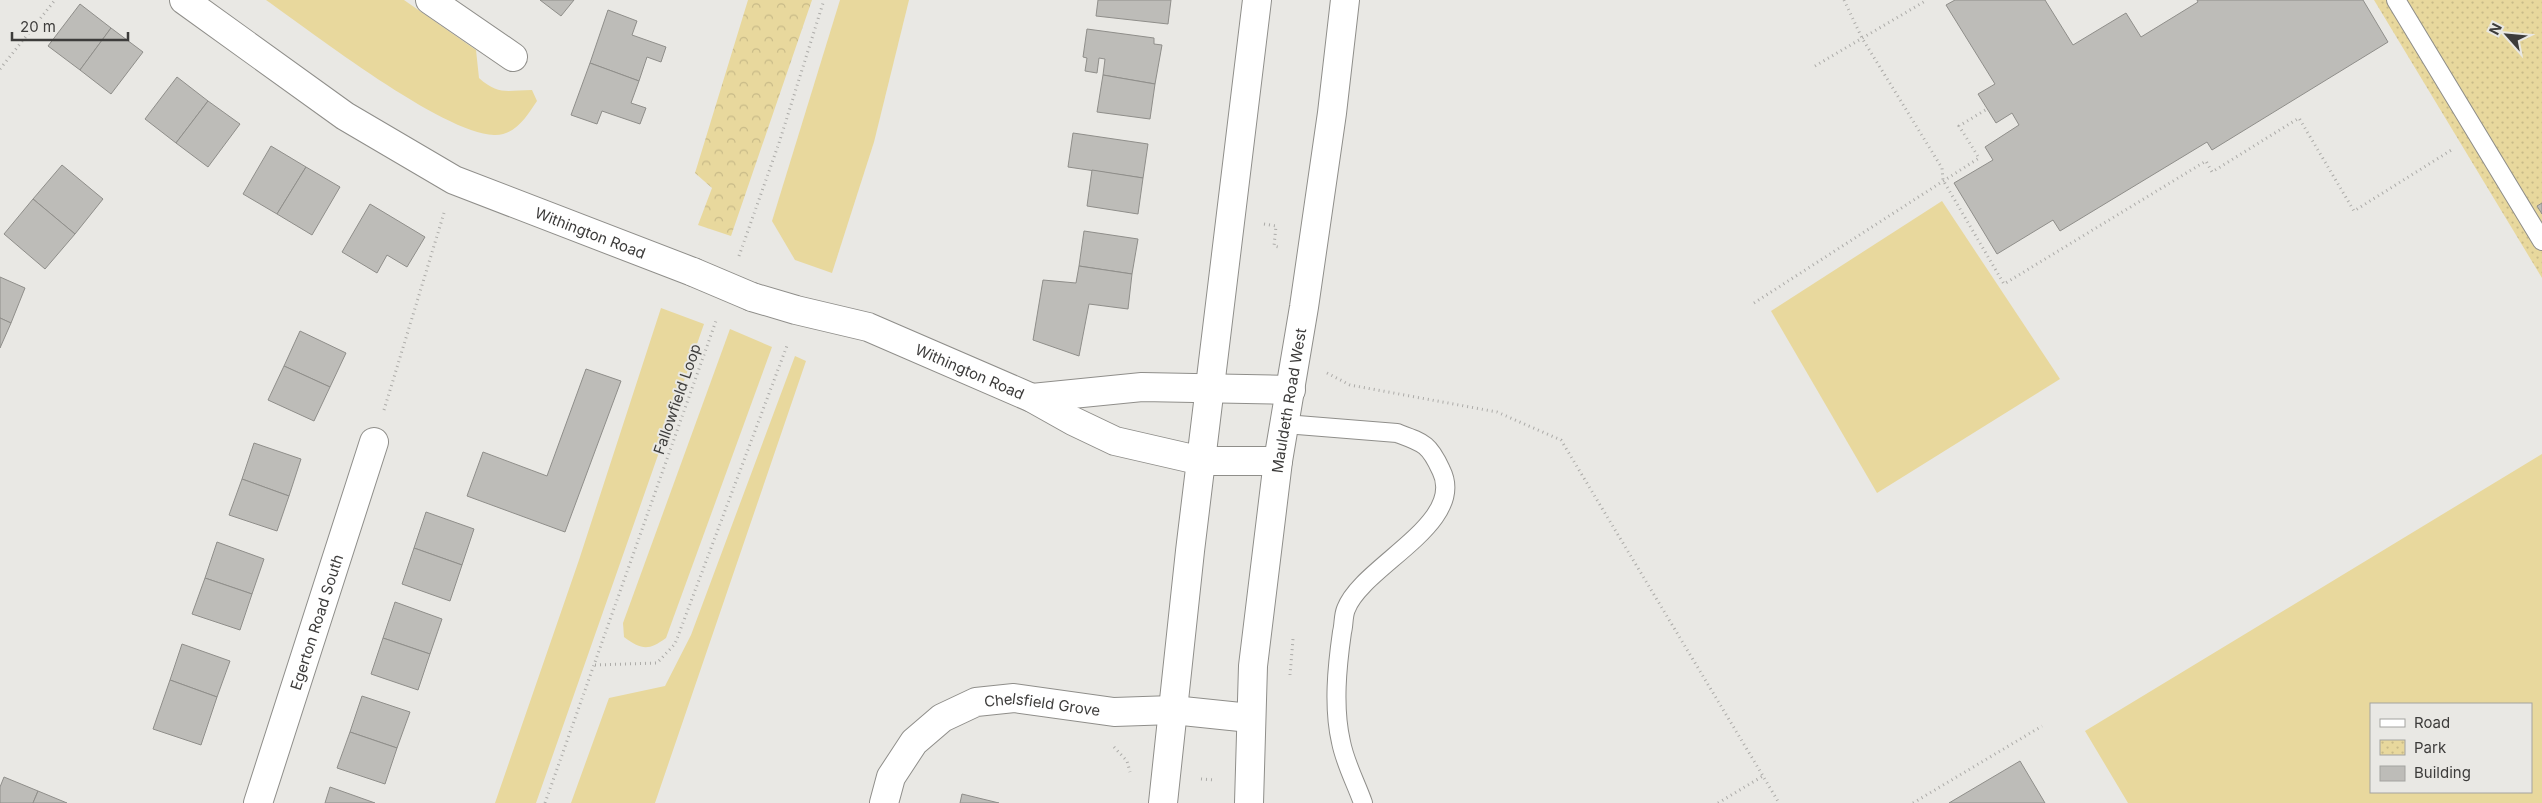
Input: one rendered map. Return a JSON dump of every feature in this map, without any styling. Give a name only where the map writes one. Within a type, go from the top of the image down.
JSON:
[{"type":"street","name":"Withington Road","points":[[184,0],[345,116],[454,180],[752,296],[796,310],[868,327],[1032,398],[1073,421],[1115,441],[1202,460],[1278,461]]},
{"type":"street","points":[[430,0],[513,57]]},
{"type":"street","points":[[1163,803],[1202,460],[1208,390],[1257,0]]},
{"type":"street","name":"Mauldeth Road West","points":[[1249,803],[1253,666],[1278,461],[1291,390],[1332,113],[1344,0]]},
{"type":"street","name":"Withington Road","points":[[1032,398],[1142,387],[1208,390],[1291,390]]},
{"type":"street","name":"Egerton Road South","points":[[258,803],[374,442]]},
{"type":"street","name":"Chelsfield Grove","points":[[884,803],[891,777],[914,742],[942,718],[976,702],[1014,698],[1114,712],[1173,710],[1250,718]]},
{"type":"lane","points":[[2396,0],[2542,241]]},
{"type":"lane","points":[[1285,424],[1397,434],[1414,440],[1431,450],[1445,477],[1445,492],[1440,512],[1392,560],[1364,583],[1346,609],[1338,662],[1341,742],[1363,803]]},
{"type":"path","points":[[0,69],[55,0]]},
{"type":"path","points":[[736,264],[779,143],[824,0]]},
{"type":"path","points":[[1844,0],[1862,38],[1942,168],[1943,180],[2004,284],[2206,161],[2212,172],[2299,118],[2354,211],[2477,134]]},
{"type":"path","points":[[1815,66],[1927,0]]},
{"type":"path","points":[[1754,303],[1979,158],[1959,126],[1987,109]]},
{"type":"path","points":[[374,442],[454,180]]},
{"type":"path","points":[[1261,224],[1276,226],[1274,246],[1286,248]]},
{"type":"path","name":"Fallowfield Loop","points":[[545,803],[720,311]]},
{"type":"path","points":[[595,665],[657,663],[675,644],[788,343]]},
{"type":"path","points":[[1324,372],[1350,385],[1497,412],[1561,440],[1780,803]]},
{"type":"path","points":[[1290,677],[1294,638]]},
{"type":"path","points":[[1914,803],[2042,726]]},
{"type":"path","points":[[1110,744],[1122,753],[1127,761],[1130,774]]},
{"type":"path","points":[[1718,803],[1764,776]]},
{"type":"green space","points":[[266,0],[404,0],[476,50],[479,78],[486,84],[504,91],[532,90],[537,101],[520,124],[508,132],[494,135],[471,130],[443,118],[411,100],[345,57]]},
{"type":"green space","points":[[748,0],[812,0],[731,236],[698,225],[712,188],[695,173]]},
{"type":"green space","points":[[840,0],[909,0],[874,142],[832,273],[795,260],[772,221]]},
{"type":"green space","points":[[2374,0],[2542,0],[2542,278]]},
{"type":"green space","points":[[1942,201],[2060,379],[1877,493],[1771,311]]},
{"type":"green space","points":[[661,308],[704,324],[536,803],[495,803],[579,560]]},
{"type":"green space","points":[[730,329],[772,347],[666,638],[650,647],[640,646],[624,637],[623,623]]},
{"type":"green space","points":[[795,356],[806,361],[655,803],[571,803],[609,698],[665,686],[691,635]]},
{"type":"green space","points":[[2542,454],[2542,803],[2128,803],[2085,731]]},
{"type":"building","points":[[540,0],[574,0],[561,16]]},
{"type":"building","points":[[1098,0],[1171,0],[1168,24],[1096,16]]},
{"type":"building","points":[[1955,0],[2045,0],[2073,45],[2126,13],[2141,37],[2198,2],[2197,0],[2363,0],[2388,42],[2212,150],[2207,142],[2060,231],[2053,220],[1997,254],[1954,183],[1993,160],[1985,147],[2019,125],[2012,113],[1996,123],[1978,94],[1995,84],[1946,5]]},
{"type":"building","points":[[80,4],[111,28],[80,70],[48,46]]},
{"type":"building","points":[[608,10],[637,21],[632,35],[666,47],[661,62],[647,57],[639,81],[590,63]]},
{"type":"building","points":[[111,28],[143,52],[111,94],[80,70]]},
{"type":"building","points":[[1087,29],[1154,38],[1154,44],[1162,45],[1155,84],[1103,75],[1105,59],[1099,58],[1097,73],[1085,71],[1087,58],[1083,57]]},
{"type":"building","points":[[590,63],[639,81],[631,103],[646,108],[640,124],[602,111],[597,124],[571,115]]},
{"type":"building","points":[[1103,75],[1155,84],[1150,119],[1097,112]]},
{"type":"building","points":[[177,77],[208,101],[176,143],[145,119]]},
{"type":"building","points":[[208,101],[240,124],[208,167],[176,143]]},
{"type":"building","points":[[1073,133],[1148,144],[1143,178],[1068,167]]},
{"type":"building","points":[[271,146],[306,167],[277,214],[243,194]]},
{"type":"building","points":[[62,165],[103,199],[75,234],[33,199]]},
{"type":"building","points":[[306,167],[340,187],[312,235],[277,214]]},
{"type":"building","points":[[1092,170],[1143,178],[1138,214],[1087,206]]},
{"type":"building","points":[[33,199],[75,234],[45,269],[4,234]]},
{"type":"building","points":[[2542,203],[2542,214],[2537,206]]},
{"type":"building","points":[[370,204],[425,237],[407,267],[387,255],[377,273],[342,252]]},
{"type":"building","points":[[1084,231],[1138,239],[1132,274],[1079,266]]},
{"type":"building","points":[[1079,266],[1132,274],[1128,309],[1089,304],[1079,356],[1033,340],[1043,280],[1076,283]]},
{"type":"building","points":[[0,277],[25,288],[11,323],[0,318]]},
{"type":"building","points":[[0,318],[11,323],[0,348]]},
{"type":"building","points":[[300,331],[346,353],[330,387],[284,366]]},
{"type":"building","points":[[284,366],[330,387],[314,421],[268,400]]},
{"type":"building","points":[[586,369],[621,381],[565,532],[467,496],[483,452],[547,476]]},
{"type":"building","points":[[254,443],[301,459],[289,496],[242,479]]},
{"type":"building","points":[[242,479],[289,496],[277,531],[229,515]]},
{"type":"building","points":[[426,512],[474,529],[462,565],[414,548]]},
{"type":"building","points":[[217,542],[264,559],[252,594],[205,578]]},
{"type":"building","points":[[414,548],[462,565],[450,601],[402,584]]},
{"type":"building","points":[[205,578],[252,594],[240,630],[192,614]]},
{"type":"building","points":[[395,602],[442,619],[430,654],[383,638]]},
{"type":"building","points":[[383,638],[430,654],[418,690],[371,674]]},
{"type":"building","points":[[182,644],[230,661],[217,697],[170,680]]},
{"type":"building","points":[[170,680],[217,697],[201,745],[153,729]]},
{"type":"building","points":[[362,696],[410,712],[397,748],[350,732]]},
{"type":"building","points":[[350,732],[397,748],[385,784],[337,768]]},
{"type":"building","points":[[2020,761],[2045,803],[1949,803]]},
{"type":"building","points":[[4,777],[38,791],[33,803],[0,803],[0,787]]},
{"type":"building","points":[[330,787],[375,803],[325,803]]},
{"type":"building","points":[[38,791],[67,803],[33,803]]},
{"type":"building","points":[[962,794],[999,803],[960,803]]}]
